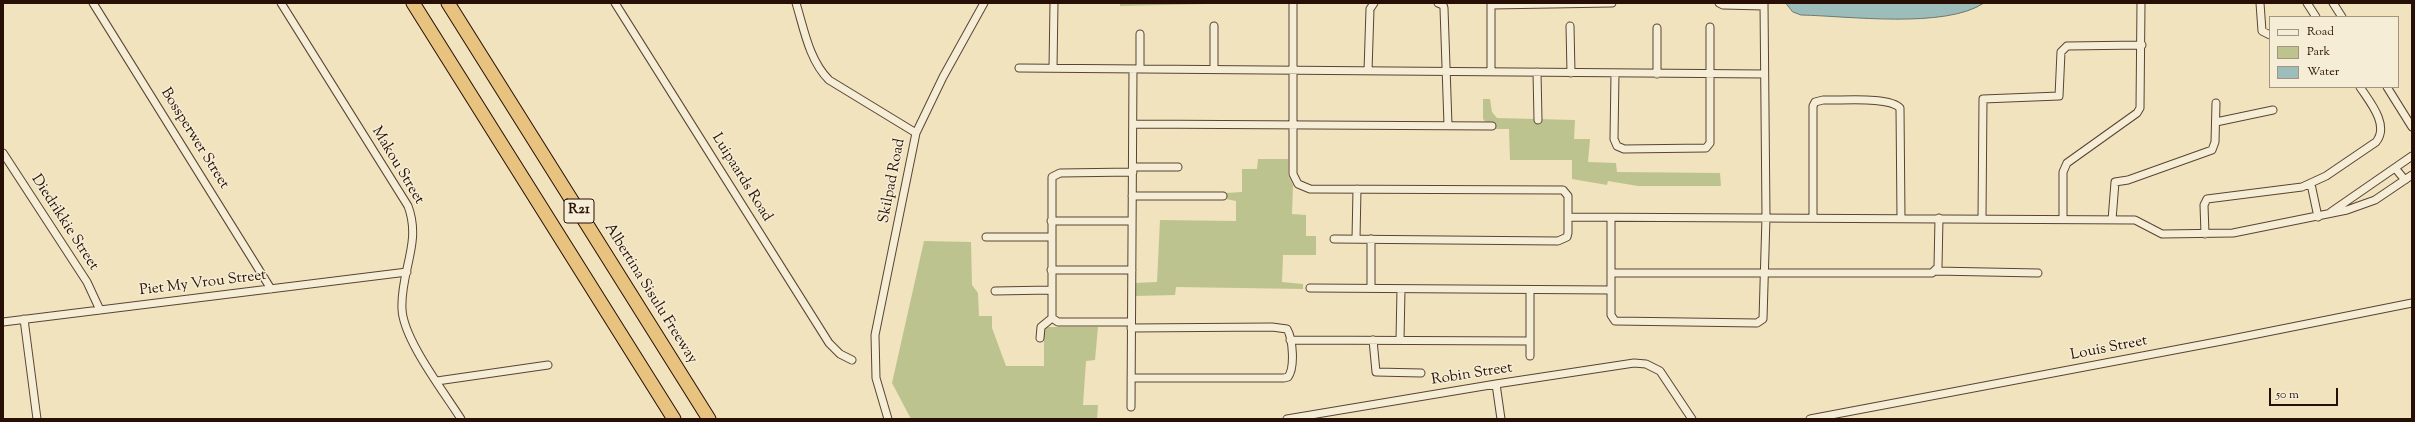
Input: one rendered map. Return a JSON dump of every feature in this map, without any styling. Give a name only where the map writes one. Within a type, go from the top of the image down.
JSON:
[{"type":"highway","name":"R21","points":[[412,3],[674,419]]},
{"type":"highway","name":"Albertina Sisulu Freeway","points":[[448,3],[709,419]]},
{"type":"street","name":"Bossperwer Street","points":[[93,3],[271,289]]},
{"type":"street","name":"Makou Street","points":[[281,3],[408,206],[414,231],[406,272],[402,308],[405,326],[461,419]]},
{"type":"street","name":"Luipaards Road","points":[[615,3],[829,343],[840,354],[852,360]]},
{"type":"street","points":[[796,3],[812,56],[822,73],[829,80],[916,133]]},
{"type":"street","name":"Skilpad Road","points":[[888,419],[876,378],[875,335],[916,133],[943,77],[984,3]]},
{"type":"street","points":[[1054,3],[1054,68]]},
{"type":"street","points":[[1293,3],[1293,174],[1298,184],[1310,188],[1563,190],[1568,196],[1567,237],[1558,241],[1334,239]]},
{"type":"street","points":[[1368,71],[1370,9],[1374,3]]},
{"type":"street","points":[[1438,3],[1443,5],[1444,8],[1448,125]]},
{"type":"street","points":[[1491,72],[1491,4],[1612,3]]},
{"type":"street","points":[[1611,218],[1611,315],[1616,321],[1757,323],[1763,319],[1765,315],[1766,217],[1764,4],[1723,5],[1719,3]]},
{"type":"street","points":[[2063,219],[2063,172],[2066,163],[2137,113],[2140,108],[2142,44],[2141,3]]},
{"type":"street","points":[[2260,3],[2260,26],[2262,31],[2269,34]]},
{"type":"street","points":[[2307,3],[2315,16]]},
{"type":"street","points":[[2333,3],[2341,16]]},
{"type":"street","points":[[1214,26],[1214,69]]},
{"type":"street","points":[[1570,26],[1571,73]]},
{"type":"street","points":[[1615,73],[1614,138],[1617,146],[1624,150],[1706,148],[1710,143],[1710,27]]},
{"type":"street","points":[[1657,28],[1657,74]]},
{"type":"street","points":[[1131,407],[1133,124],[1140,34]]},
{"type":"street","points":[[1982,218],[1983,99],[2059,96],[2061,52],[2067,46],[2142,44]]},
{"type":"street","points":[[1019,68],[1764,74]]},
{"type":"street","points":[[1537,72],[1538,120]]},
{"type":"street","points":[[2205,234],[2204,205],[2211,197],[2302,187],[2311,184],[2380,138],[2380,122],[2361,88]]},
{"type":"street","points":[[2388,88],[2412,126]]},
{"type":"street","points":[[1813,217],[1813,106],[1815,102],[1823,100],[1883,101],[1893,103],[1900,108],[1901,218]]},
{"type":"street","points":[[2112,220],[2115,182],[2128,180],[2210,152],[2215,146],[2216,103]]},
{"type":"street","points":[[2216,122],[2273,110]]},
{"type":"street","points":[[1133,124],[1492,126]]},
{"type":"street","name":"Diedrikkie Street","points":[[3,152],[7,166],[87,282],[100,310]]},
{"type":"street","points":[[2327,215],[2412,156]]},
{"type":"street","points":[[1052,318],[1052,177],[1056,173],[1178,167]]},
{"type":"street","points":[[2396,168],[2404,180]]},
{"type":"street","points":[[1568,217],[1813,217],[2112,220],[2139,221],[2162,234],[2233,233],[2327,215],[2375,200],[2412,175]]},
{"type":"street","points":[[2311,184],[2318,217]]},
{"type":"street","points":[[1356,239],[1357,189]]},
{"type":"street","points":[[1132,196],[1223,196]]},
{"type":"street","points":[[1935,271],[1938,267],[1939,218]]},
{"type":"street","points":[[1051,221],[1132,221]]},
{"type":"street","points":[[986,237],[1051,237]]},
{"type":"street","points":[[1371,239],[1371,288]]},
{"type":"street","points":[[1051,270],[1132,270]]},
{"type":"street","points":[[1611,273],[1935,271],[2038,273]]},
{"type":"street","name":"Piet My Vrou Street","points":[[3,322],[406,272]]},
{"type":"street","points":[[1310,288],[1611,290]]},
{"type":"street","points":[[1400,340],[1401,289]]},
{"type":"street","points":[[995,291],[1051,290]]},
{"type":"street","points":[[1530,290],[1530,356]]},
{"type":"street","name":"Louis Street","points":[[1810,419],[2227,340],[2412,303]]},
{"type":"street","points":[[1052,318],[1058,322],[1287,329],[1290,340],[1291,370],[1288,377],[1131,378]]},
{"type":"street","points":[[1040,338],[1041,327],[1052,318]]},
{"type":"street","points":[[24,319],[37,419]]},
{"type":"street","points":[[1290,340],[1530,341]]},
{"type":"street","points":[[1373,340],[1376,372],[1421,373]]},
{"type":"street","name":"Robin Street","points":[[1287,419],[1496,384],[1634,363],[1646,364],[1660,371],[1692,419]]},
{"type":"street","points":[[437,381],[548,365]]},
{"type":"street","points":[[1496,384],[1501,419]]},
{"type":"green space","points":[[1120,3],[1207,3],[1207,4],[1120,6]]},
{"type":"green space","points":[[1483,99],[1490,99],[1492,112],[1497,118],[1575,120],[1574,139],[1590,139],[1588,162],[1616,163],[1617,172],[1720,173],[1721,186],[1638,186],[1608,181],[1607,185],[1572,179],[1572,160],[1510,160],[1509,129],[1492,129],[1483,119]]},
{"type":"green space","points":[[1258,159],[1288,159],[1288,175],[1293,185],[1292,214],[1306,215],[1306,236],[1316,236],[1316,255],[1283,255],[1282,282],[1303,284],[1303,289],[1176,287],[1175,295],[1135,296],[1135,283],[1157,282],[1160,220],[1236,221],[1236,201],[1226,199],[1226,193],[1242,192],[1242,169],[1257,169]]},
{"type":"green space","points":[[924,241],[971,242],[972,285],[978,293],[979,316],[992,316],[992,328],[1006,366],[1044,366],[1044,331],[1046,327],[1098,327],[1095,360],[1086,361],[1083,405],[1098,405],[1097,419],[911,419],[892,383]]},
{"type":"water","points":[[1786,3],[1984,3],[1967,11],[1946,16],[1896,19],[1801,15],[1793,12]]}]
